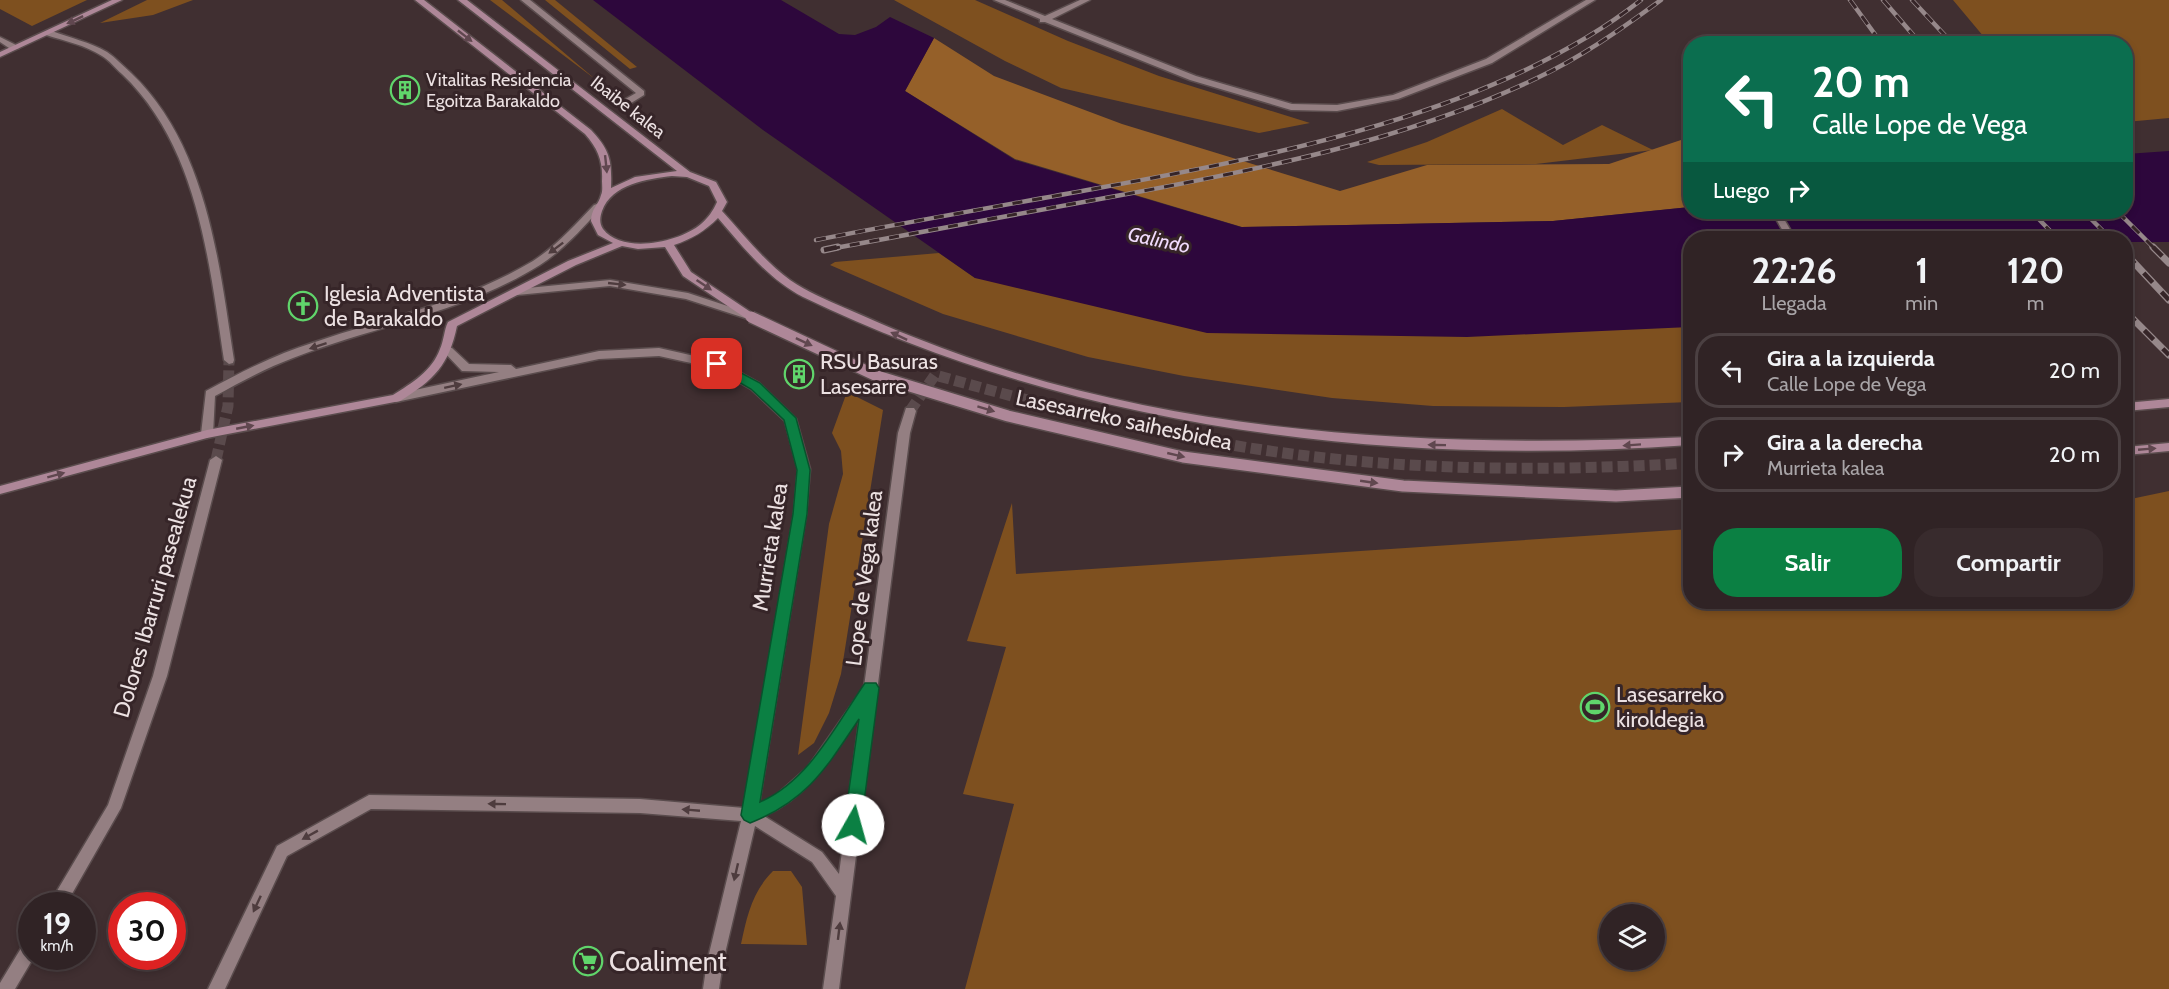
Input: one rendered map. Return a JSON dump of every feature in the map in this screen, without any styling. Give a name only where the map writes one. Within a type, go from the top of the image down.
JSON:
[{"type":"main road","points":[[0,55],[118,0]]},
{"type":"main road","name":"Ibaibe kalea","points":[[419,0],[588,132],[603,147],[607,163],[606,196]]},
{"type":"main road","name":"Ibaibe kalea","points":[[462,0],[688,174]]},
{"type":"main road","points":[[688,174],[714,184],[722,202],[719,213],[699,231],[668,243],[636,245],[622,243],[608,237],[598,229],[595,218],[597,207],[606,196],[637,179],[654,175],[688,174]]},
{"type":"main road","name":"Lasesarreko saihesbidea","points":[[719,213],[752,252],[799,291],[925,348],[1051,388],[1219,424],[1424,445],[1593,447],[1683,441]]},
{"type":"main road","points":[[0,490],[207,434],[396,398],[420,384],[436,369],[448,351],[452,324],[572,263],[622,243]]},
{"type":"main road","name":"Lasesarreko saihesbidea","points":[[668,243],[687,274],[751,317],[877,376],[1008,416],[1183,457],[1403,486],[1616,496],[1683,492]]},
{"type":"main road","points":[[2133,406],[2169,403]]},
{"type":"main road","points":[[2133,450],[2169,447]]},
{"type":"street","points":[[525,0],[641,93],[625,103]]},
{"type":"street","points":[[998,0],[1043,20],[1193,78],[1290,107],[1336,108],[1395,97],[1489,61],[1591,0]]},
{"type":"street","points":[[1043,20],[1086,0]]},
{"type":"street","points":[[49,33],[107,55],[139,85],[164,121],[187,166],[213,260],[229,360]]},
{"type":"street","points":[[0,39],[15,48]]},
{"type":"street","points":[[207,434],[210,393],[242,373],[433,309],[494,285],[537,262],[563,243],[597,207]]},
{"type":"street","points":[[517,292],[610,283],[688,296],[751,317]]},
{"type":"street","points":[[448,351],[466,368],[533,369]]},
{"type":"street","name":"Murrieta kalea","points":[[533,369],[599,355],[659,352],[717,364],[755,386],[790,418],[804,470],[800,514],[750,815],[715,962],[711,989]]},
{"type":"street","points":[[396,398],[533,369]]},
{"type":"street","name":"Lope de Vega kalea","points":[[844,894],[904,433],[910,411]]},
{"type":"street","name":"Dolores Ibarruri pasealekua","points":[[64,892],[114,808],[160,676],[216,460]]},
{"type":"street","points":[[750,815],[779,802],[813,772],[871,688]]},
{"type":"street","points":[[216,989],[282,851],[369,802],[640,806],[750,815],[817,857],[844,894],[831,989]]},
{"type":"street","points":[[6,989],[18,969]]},
{"type":"shaded area","points":[[0,0],[87,0],[32,26],[0,9]]},
{"type":"shaded area","points":[[147,0],[193,0],[153,15],[100,23]]},
{"type":"shaded area","points":[[490,0],[502,0],[595,79]]},
{"type":"shaded area","points":[[545,0],[555,0],[637,67],[630,69]]},
{"type":"shaded area","points":[[894,0],[975,0],[1068,41],[1159,76],[1310,123],[1259,133],[1061,88],[1005,61]]},
{"type":"shaded area","points":[[1953,0],[2169,0],[2169,118],[2133,121],[2133,36],[1983,36]]},
{"type":"shaded area","points":[[934,38],[994,76],[1122,124],[1340,191],[1427,165],[1609,164],[1683,139],[1683,208],[1553,221],[1242,227],[1015,159],[905,91]]},
{"type":"shaded area","points":[[1502,109],[1563,145],[1602,125],[1653,150],[1536,164],[1379,165],[1367,162],[1427,142]]},
{"type":"shaded area","points":[[939,253],[975,278],[1683,325],[1683,402],[1564,407],[1433,406],[1332,398],[1184,376],[1088,357],[943,314],[830,265],[835,262]]},
{"type":"shaded area","points":[[847,392],[883,410],[841,674],[829,713],[814,743],[798,755],[829,524],[843,474],[841,451],[832,433]]},
{"type":"shaded area","name":"Lasesarreko kiroldegia","points":[[2169,491],[2169,989],[965,989],[1014,804],[963,794],[1006,647],[967,641],[1012,503],[1016,574],[1683,529],[1683,609],[2133,609],[2133,499]]},
{"type":"shaded area","points":[[773,871],[791,871],[802,887],[807,945],[741,944],[755,896]]},
{"type":"water","name":"Galindo","points":[[593,0],[781,0],[839,34],[855,35],[876,27],[890,17],[934,38],[905,91],[1015,160],[1241,227],[1553,221],[1683,208],[1683,219],[2133,219],[2133,154],[2169,151],[2169,242],[2133,242],[2133,231],[1683,231],[1683,327],[1467,337],[1207,333],[975,278],[763,130]]},
{"type":"tunnel","points":[[216,460],[228,406],[229,360]]},
{"type":"tunnel","points":[[910,411],[935,375],[1131,425],[1210,441],[1305,456],[1469,468],[1580,468],[1683,463]]},
{"type":"railway","points":[[816,240],[1233,162],[1379,125],[1451,101],[1520,73],[1584,39],[1641,0]]},
{"type":"railway","points":[[830,249],[1223,175],[1276,164],[1382,136],[1434,120],[1535,79],[1600,43],[1661,0]]},
{"type":"railway","points":[[1850,0],[1876,36]]},
{"type":"railway","points":[[1883,0],[1914,36]]},
{"type":"railway","points":[[1912,0],[1946,36]]},
{"type":"railway","points":[[2039,219],[2050,231]]},
{"type":"railway","points":[[2091,219],[2103,231]]},
{"type":"railway","points":[[2125,219],[2169,263]]},
{"type":"railway","points":[[824,250],[838,247]]},
{"type":"railway","points":[[2133,261],[2169,300]]},
{"type":"railway","points":[[2133,319],[2169,355]]},
{"type":"place","name":"Vitalitas Residencia Egoitza Barakaldo","points":[[405,90]]},
{"type":"place","name":"Iglesia Adventista de Barakaldo","points":[[303,306]]},
{"type":"place","name":"RSU Basuras Lasesarre","points":[[799,374]]},
{"type":"place","name":"Lasesarreko kiroldegia","points":[[1595,707]]},
{"type":"place","name":"Coaliment","points":[[588,961]]},
{"type":"route","points":[[717,364],[755,386],[790,418],[804,470],[800,514],[750,815],[779,802],[813,772],[871,688],[853,825]]}]
